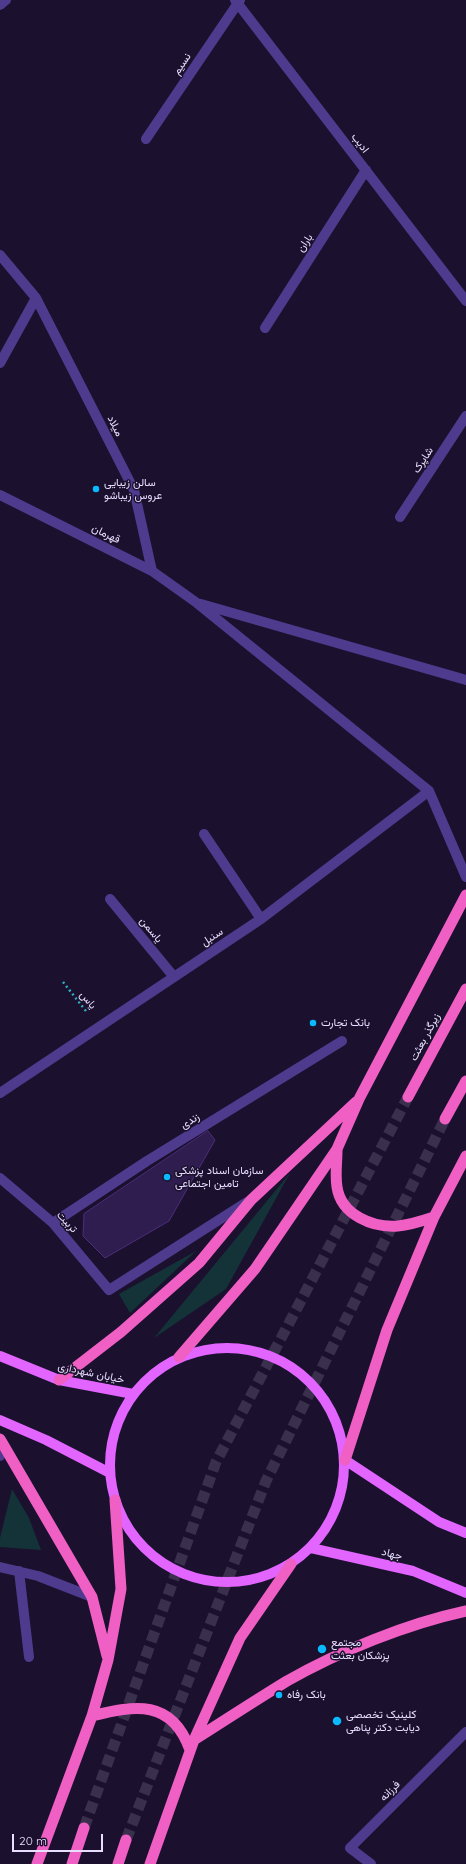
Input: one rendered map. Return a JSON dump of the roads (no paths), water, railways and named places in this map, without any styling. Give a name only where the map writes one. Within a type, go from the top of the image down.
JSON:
[{"type":"highway","points":[[179,1357],[255,1269],[337,1150],[359,1099],[466,895]]},
{"type":"highway","name":"زیرگذر بعثت","points":[[408,1097],[466,989]]},
{"type":"highway","points":[[445,1119],[466,1081]]},
{"type":"highway","points":[[59,1380],[121,1332],[199,1263],[251,1200],[359,1099]]},
{"type":"highway","points":[[337,1150],[336,1174],[338,1192],[346,1207],[356,1216],[382,1226],[398,1226],[434,1217]]},
{"type":"highway","points":[[345,1460],[387,1330],[434,1217],[466,1156]]},
{"type":"highway","points":[[2,1442],[92,1597],[108,1660]]},
{"type":"highway","points":[[37,1864],[92,1716],[108,1660],[121,1589],[114,1500]]},
{"type":"highway","points":[[150,1864],[192,1745],[240,1638],[291,1564]]},
{"type":"highway","points":[[192,1745],[288,1681],[346,1652],[433,1618],[466,1611]]},
{"type":"highway","points":[[92,1716],[120,1709],[138,1707],[150,1709],[167,1716],[180,1729],[192,1745]]},
{"type":"highway","points":[[72,1864],[84,1828]]},
{"type":"highway","points":[[118,1864],[126,1840]]},
{"type":"main road","points":[[238,1347],[263,1352],[286,1363],[307,1378],[324,1397],[339,1427],[345,1460],[341,1492],[330,1522],[311,1548],[291,1564],[268,1575],[244,1582],[222,1583],[207,1581],[179,1573],[160,1562],[143,1548],[126,1526],[114,1500],[110,1473],[111,1445],[119,1419],[133,1394],[153,1373],[179,1357],[208,1348],[238,1347]]},
{"type":"main road","name":"خیابان شهرداری","points":[[0,1356],[59,1380],[133,1394]]},
{"type":"main road","points":[[0,1420],[46,1440],[110,1473]]},
{"type":"main road","points":[[345,1460],[439,1522],[466,1533]]},
{"type":"main road","name":"جهاد","points":[[311,1548],[413,1571],[466,1593]]},
{"type":"street","points":[[0,5],[6,0]]},
{"type":"street","name":"نسیم","points":[[146,139],[238,1]]},
{"type":"street","name":"ادیب","points":[[238,1],[466,301]]},
{"type":"street","name":"باران","points":[[265,328],[366,170]]},
{"type":"street","name":"میلاد","points":[[0,255],[36,298],[134,490],[152,571]]},
{"type":"street","points":[[0,363],[36,298]]},
{"type":"street","name":"شاپرک","points":[[400,517],[466,416]]},
{"type":"street","name":"قهرمان","points":[[0,495],[152,571],[197,603],[429,791]]},
{"type":"street","points":[[197,603],[466,680]]},
{"type":"street","points":[[429,791],[466,877]]},
{"type":"street","name":"سنبل","points":[[0,1093],[100,1028],[261,919],[429,791]]},
{"type":"street","points":[[204,834],[261,919]]},
{"type":"street","name":"یاسمن","points":[[110,899],[174,977]]},
{"type":"street","name":"زندی","points":[[53,1224],[147,1161],[342,1041]]},
{"type":"street","name":"تربیت","points":[[0,1178],[53,1224],[109,1290],[251,1200]]},
{"type":"street","points":[[0,1456],[2,1442]]},
{"type":"street","points":[[0,1567],[38,1576],[92,1597]]},
{"type":"street","points":[[19,1571],[29,1657]]},
{"type":"street","name":"فرزانه","points":[[371,1864],[350,1848],[466,1732]]},
{"type":"tunnel","points":[[84,1828],[216,1462],[408,1097]]},
{"type":"tunnel","points":[[126,1840],[266,1481],[445,1119]]},
{"type":"place","name":"سالن زیبایی عروس زیباشو","points":[[96,489]]},
{"type":"place","name":"بانک تجارت","points":[[313,1023]]},
{"type":"place","name":"سازمان اسناد پزشکی تامین اجتماعی","points":[[167,1177]]},
{"type":"place","name":"مجتمع پزشکان بعثت","points":[[322,1649]]},
{"type":"place","name":"بانک رفاه","points":[[279,1695]]},
{"type":"place","name":"کلینیک تخصصی دیابت دکتر پناهی","points":[[337,1721]]}]
